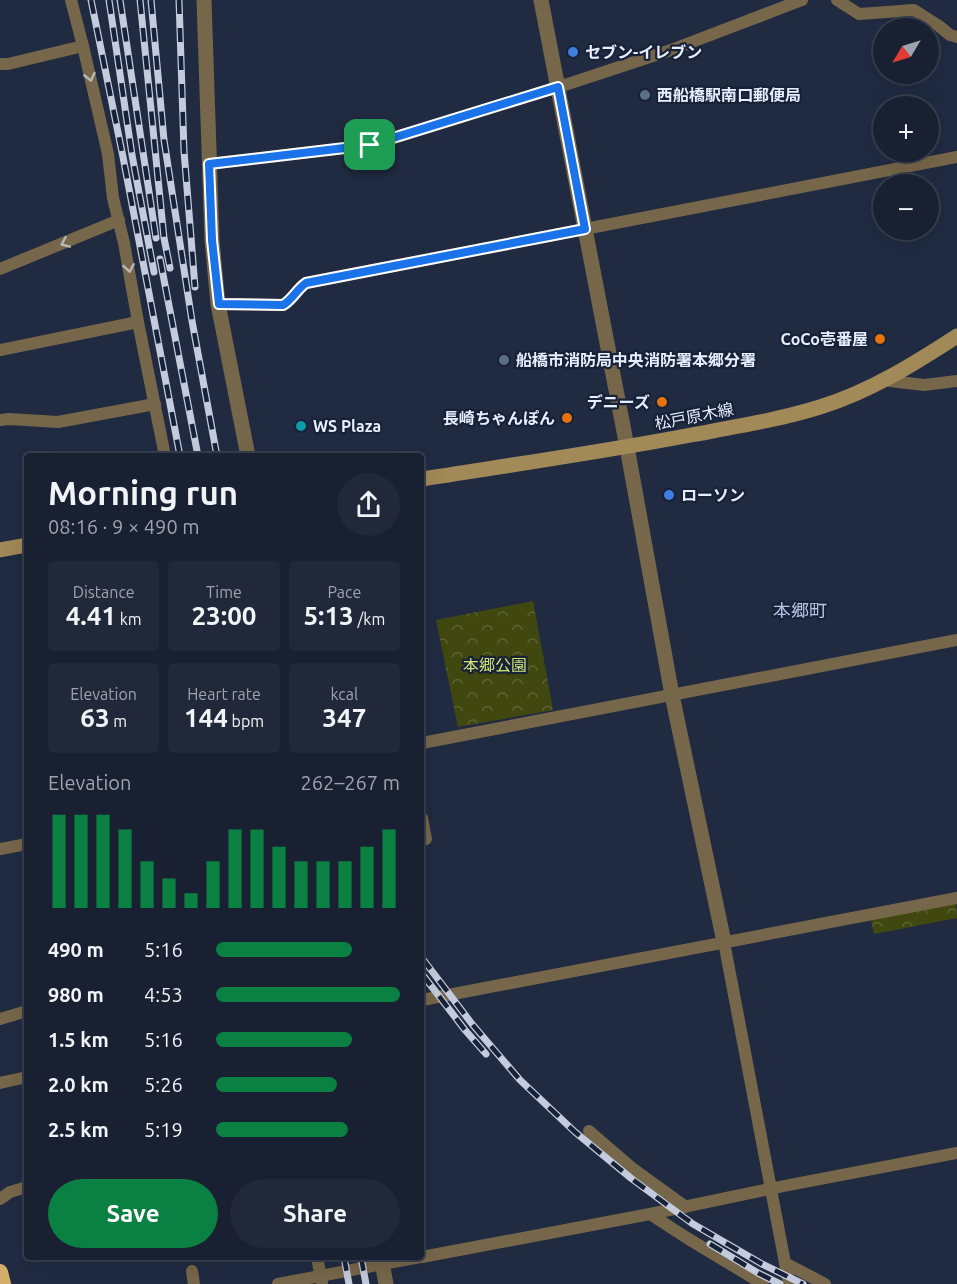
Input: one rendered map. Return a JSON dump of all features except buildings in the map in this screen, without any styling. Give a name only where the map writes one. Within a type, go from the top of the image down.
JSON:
[{"type":"highway","points":[[0,1272],[3,1284]]},
{"type":"main road","name":"松戸原木線","points":[[424,479],[627,447],[763,421],[821,407],[882,380],[957,336]]},
{"type":"main road","points":[[0,550],[24,546]]},
{"type":"street","points":[[71,0],[108,154],[113,198],[130,272],[164,453]]},
{"type":"street","points":[[204,0],[212,240],[219,304],[247,453]]},
{"type":"street","points":[[541,0],[672,695],[724,942],[789,1284]]},
{"type":"street","points":[[209,164],[370,145],[671,50],[802,0]]},
{"type":"street","points":[[837,0],[859,14],[914,10],[950,35],[957,37]]},
{"type":"street","points":[[0,64],[83,46]]},
{"type":"street","points":[[219,304],[283,305],[306,283],[957,157]]},
{"type":"street","points":[[0,269],[119,220]]},
{"type":"street","points":[[0,350],[138,322]]},
{"type":"street","points":[[882,380],[924,386],[957,381]]},
{"type":"street","points":[[0,420],[58,422],[155,404]]},
{"type":"street","points":[[424,743],[957,640]]},
{"type":"street","points":[[424,828],[426,839]]},
{"type":"street","points":[[0,849],[24,845]]},
{"type":"street","points":[[424,1000],[957,897]]},
{"type":"street","points":[[0,1019],[24,1012]]},
{"type":"street","points":[[0,1083],[24,1078]]},
{"type":"street","points":[[589,1131],[632,1167],[686,1207]]},
{"type":"street","points":[[424,1256],[957,1153]]},
{"type":"street","points":[[0,1199],[10,1192],[24,1188]]},
{"type":"street","points":[[650,1214],[763,1284]]},
{"type":"street","points":[[318,1260],[321,1280]]},
{"type":"street","points":[[278,1284],[321,1280],[381,1261],[386,1284]]},
{"type":"street","points":[[785,1263],[825,1284]]},
{"type":"green space","name":"本郷公園","points":[[533,601],[553,710],[458,727],[436,620]]},
{"type":"green space","points":[[956,903],[957,918],[874,934],[871,920]]},
{"type":"railway","points":[[91,0],[179,453]]},
{"type":"railway","points":[[109,0],[132,155],[154,272]]},
{"type":"railway","points":[[120,0],[156,238]]},
{"type":"railway","points":[[140,0],[164,238],[170,268]]},
{"type":"railway","points":[[151,0],[164,140],[192,321],[216,453]]},
{"type":"railway","points":[[179,0],[184,151],[195,287]]},
{"type":"railway","points":[[160,259],[197,453]]},
{"type":"railway","points":[[424,961],[472,1024],[520,1080],[575,1132],[632,1179],[693,1224],[762,1264],[803,1284]]},
{"type":"railway","points":[[424,977],[486,1054]]},
{"type":"railway","points":[[710,1244],[780,1284]]},
{"type":"railway","points":[[345,1260],[349,1284]]},
{"type":"railway","points":[[362,1260],[366,1284]]},
{"type":"place","name":"セブン-イレブン","points":[[573,52]]},
{"type":"place","name":"西船橋駅南口郵便局","points":[[645,95]]},
{"type":"place","name":"CoCo壱番屋","points":[[880,339]]},
{"type":"place","name":"船橋市消防局中央消防署本郷分署","points":[[504,360]]},
{"type":"place","name":"デニーズ","points":[[662,402]]},
{"type":"place","name":"長崎ちゃんぽん","points":[[567,418]]},
{"type":"place","name":"WS Plaza","points":[[301,426]]},
{"type":"place","name":"ローソン","points":[[669,495]]},
{"type":"district","name":"本郷町","points":[[800,610]]},
{"type":"route","points":[[558,87],[585,229],[306,283],[283,305],[219,304],[212,240],[209,164],[370,145],[558,87]]}]
